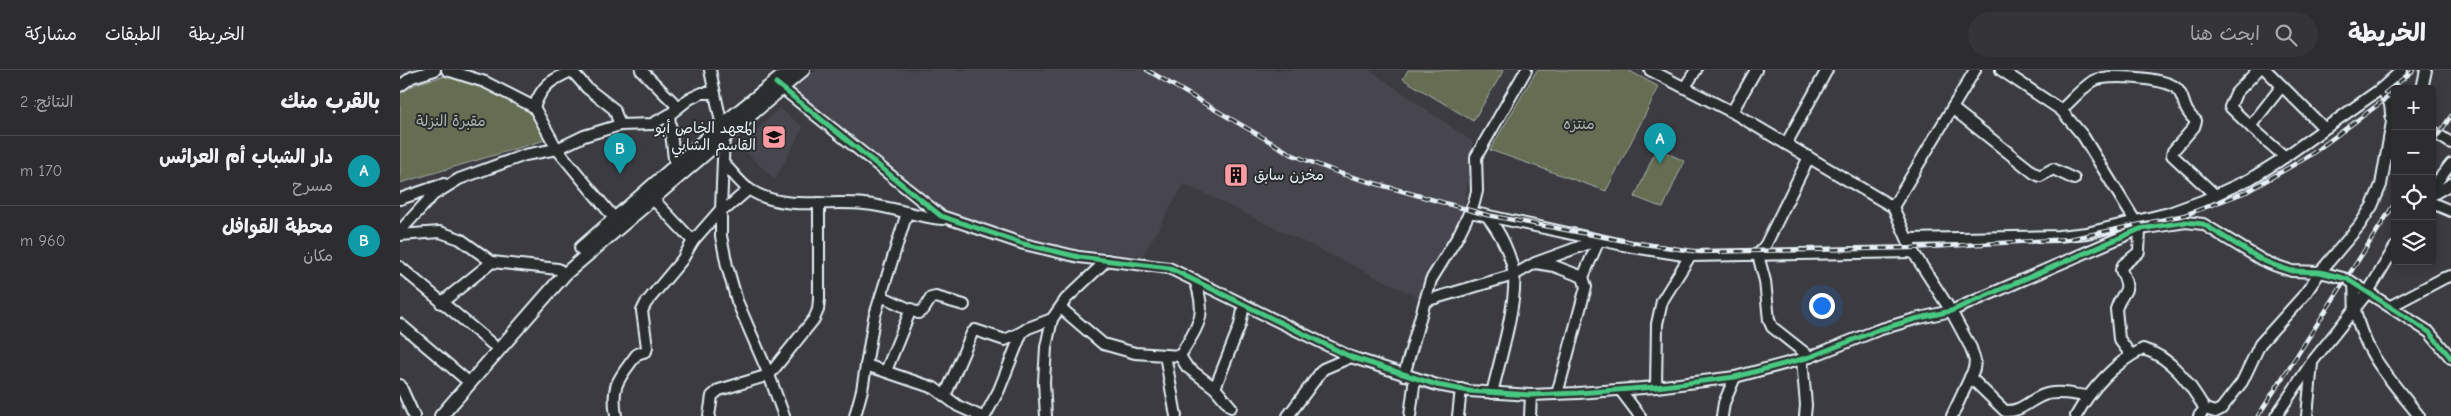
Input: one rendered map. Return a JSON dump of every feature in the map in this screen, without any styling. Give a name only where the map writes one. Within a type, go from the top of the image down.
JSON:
[{"type":"main road","points":[[779,86],[790,70]]},
{"type":"main road","points":[[442,415],[464,378],[492,344],[561,271],[675,168],[779,86],[803,70]]},
{"type":"main road","points":[[618,221],[653,198],[724,130]]},
{"type":"main road","points":[[442,415],[561,271]]},
{"type":"street","points":[[400,86],[412,77],[436,70]]},
{"type":"street","points":[[447,70],[485,82],[534,107],[556,149],[618,221]]},
{"type":"street","points":[[534,107],[543,89],[550,81],[558,75],[572,70],[587,88],[614,109],[620,125]]},
{"type":"street","points":[[641,70],[678,107]]},
{"type":"street","points":[[710,70],[713,93],[724,130],[720,209],[727,266],[743,316],[769,375],[784,416]]},
{"type":"street","points":[[1404,375],[1431,280],[1458,236],[1470,212],[1477,191],[1476,157],[1526,70]]},
{"type":"street","points":[[1650,70],[1732,112],[1893,206],[1913,252],[1951,312],[1971,348],[1975,361],[1956,414]]},
{"type":"street","points":[[1686,87],[1696,70]]},
{"type":"street","points":[[1732,112],[1756,70]]},
{"type":"street","points":[[1786,144],[1827,70]]},
{"type":"street","points":[[1893,206],[1975,70]]},
{"type":"street","points":[[2001,70],[2061,110],[2092,150],[2138,226],[2139,252],[2121,270],[2127,284],[2125,294],[2117,303],[2116,309],[2119,339],[2131,355]]},
{"type":"street","points":[[2258,70],[2236,93],[2230,107],[2284,157]]},
{"type":"street","points":[[2266,70],[2324,128]]},
{"type":"street","points":[[779,86],[918,200],[941,216],[1024,244],[1079,257],[1169,268],[1352,357],[1404,375],[1461,389],[1531,395],[1656,388],[1735,377],[1806,358],[1878,330],[1915,319],[1951,312],[2138,226],[2215,196],[2250,179],[2382,88],[2402,70]]},
{"type":"street","points":[[2423,85],[2426,70]]},
{"type":"street","points":[[2061,110],[2093,81],[2102,77],[2135,78],[2172,85],[2181,94],[2186,113],[2196,121],[2194,127],[2173,151],[2172,155],[2215,196]]},
{"type":"street","points":[[2252,128],[2252,124],[2282,86]]},
{"type":"street","points":[[2076,416],[2088,396],[2118,365],[2143,349],[2155,352],[2174,367],[2190,385],[2202,412],[2215,412],[2221,409],[2242,382],[2260,344],[2289,314],[2320,272],[2359,226],[2372,206],[2381,186],[2392,122],[2390,104],[2382,88]]},
{"type":"street","points":[[400,199],[525,155],[556,149],[584,136],[620,125],[644,126],[652,124],[669,115],[689,99],[702,93],[713,93]]},
{"type":"street","points":[[1952,108],[2034,173],[2040,176],[2053,169],[2074,179]]},
{"type":"street","points":[[669,115],[675,168]]},
{"type":"street","points":[[2436,134],[2451,143]]},
{"type":"street","points":[[1758,254],[1766,244],[1809,157]]},
{"type":"street","points":[[723,163],[749,189],[762,196],[784,201],[864,204],[925,218],[949,219]]},
{"type":"street","points":[[2436,183],[2451,164]]},
{"type":"street","points":[[400,231],[433,195],[459,179]]},
{"type":"street","points":[[2436,193],[2451,184]]},
{"type":"street","points":[[616,416],[614,387],[637,354],[646,351],[642,311],[646,303],[682,260],[693,242],[720,209],[728,207],[749,189]]},
{"type":"street","points":[[653,198],[693,242]]},
{"type":"street","points":[[708,416],[712,396],[719,390],[769,375],[814,319],[818,310],[820,203]]},
{"type":"street","points":[[2436,205],[2451,211]]},
{"type":"street","points":[[1470,212],[1599,240],[1690,256],[1758,254],[1783,256],[1913,252]]},
{"type":"street","points":[[855,416],[874,318],[907,213]]},
{"type":"street","points":[[1487,216],[1497,228],[1504,243],[1514,274],[1514,295],[1492,393]]},
{"type":"street","points":[[1908,239],[2059,236],[2138,226],[2186,222],[2203,224],[2268,263],[2292,271],[2320,272],[2347,279],[2354,286],[2391,306],[2429,332],[2451,358]]},
{"type":"street","points":[[400,235],[440,232],[460,239],[492,262],[561,271]]},
{"type":"street","points":[[1425,301],[1514,274],[1535,263],[1599,240]]},
{"type":"street","points":[[1557,394],[1586,287],[1583,277],[1599,240]]},
{"type":"street","points":[[1758,254],[1763,270],[1769,320],[1772,327],[1806,358],[1805,416]]},
{"type":"street","points":[[2276,416],[2312,362],[2368,292],[2391,254]]},
{"type":"street","points":[[1656,388],[1656,324],[1662,302],[1690,256]]},
{"type":"street","points":[[1045,414],[1046,347],[1052,320],[1060,308],[1107,260]]},
{"type":"street","points":[[441,303],[492,262]]},
{"type":"street","points":[[1535,263],[1554,266],[1583,277]]},
{"type":"street","points":[[400,266],[441,303],[492,344]]},
{"type":"street","points":[[2391,306],[2451,274]]},
{"type":"street","points":[[1180,356],[1201,316],[1200,296],[1194,280]]},
{"type":"street","points":[[2354,286],[2355,308],[2359,325],[2369,349],[2419,416]]},
{"type":"street","points":[[881,296],[920,312],[931,298],[936,297],[964,305]]},
{"type":"street","points":[[1216,388],[1240,325],[1244,305]]},
{"type":"street","points":[[1060,308],[1103,344],[1135,353],[1180,356]]},
{"type":"street","points":[[886,371],[910,309]]},
{"type":"street","points":[[945,396],[975,330],[1005,340],[1028,328],[1052,320]]},
{"type":"street","points":[[400,324],[464,378]]},
{"type":"street","points":[[866,365],[926,385],[958,406],[979,415],[999,390],[1022,332]]},
{"type":"street","points":[[1165,355],[1176,416]]},
{"type":"street","points":[[1180,356],[1187,367],[1216,388],[1231,407]]},
{"type":"street","points":[[1288,416],[1323,369],[1352,357]]},
{"type":"street","points":[[2307,416],[2312,362]]},
{"type":"street","points":[[1722,416],[1724,403],[1735,377]]},
{"type":"street","points":[[1970,377],[2002,413],[2020,409],[2042,395],[2050,393],[2088,396]]},
{"type":"street","points":[[1410,416],[1416,378]]},
{"type":"street","points":[[400,385],[414,416]]},
{"type":"street","points":[[1458,416],[1461,389]]},
{"type":"street","points":[[1621,391],[1640,416]]},
{"type":"street","points":[[1530,416],[1531,395]]},
{"type":"shaded area","points":[[816,70],[1370,70],[1473,142],[1462,225],[1418,297],[1184,184],[1142,257],[1024,241],[952,215],[793,89]]},
{"type":"shaded area","name":"المعهد الخاص أبو القاسم الشابي","points":[[779,108],[803,127],[775,180],[740,147]]},
{"type":"green space","points":[[1408,70],[1504,70],[1473,121],[1403,79]]},
{"type":"green space","name":"منتزه","points":[[1537,70],[1628,70],[1659,87],[1606,191],[1490,150]]},
{"type":"green space","name":"مقبرة النزلة","points":[[453,74],[485,84],[536,112],[545,140],[400,183],[400,93],[418,83]]},
{"type":"green space","points":[[1657,148],[1684,161],[1663,208],[1635,197]]},
{"type":"railway","points":[[1147,70],[1293,155],[1342,174],[1487,215],[1630,242],[1700,252],[1911,248],[2069,239],[2185,215],[2246,192],[2309,156],[2391,95]]},
{"type":"railway","points":[[2385,93],[2414,70]]},
{"type":"railway","points":[[2436,138],[2451,116]]},
{"type":"railway","points":[[2258,416],[2391,209]]},
{"type":"cycle path","points":[[776,83],[941,216],[1024,244],[1079,257],[1169,268],[1351,357],[1437,385],[1469,391],[1531,395],[1578,393],[1656,387],[1735,377],[1810,357],[1878,330],[1951,311],[2140,229],[2186,222],[2203,224],[2262,260],[2274,265],[2292,271],[2320,272],[2347,279],[2429,332],[2451,358]]},
{"type":"place","name":"المعهد الخاص أبو القاسم الشابي","points":[[774,137]]},
{"type":"place","name":"دار الشباب أم العرائس","points":[[1660,164]]},
{"type":"place","name":"محطة القوافل","points":[[620,174]]},
{"type":"place","name":"مخزن سابق","points":[[1236,175]]}]
